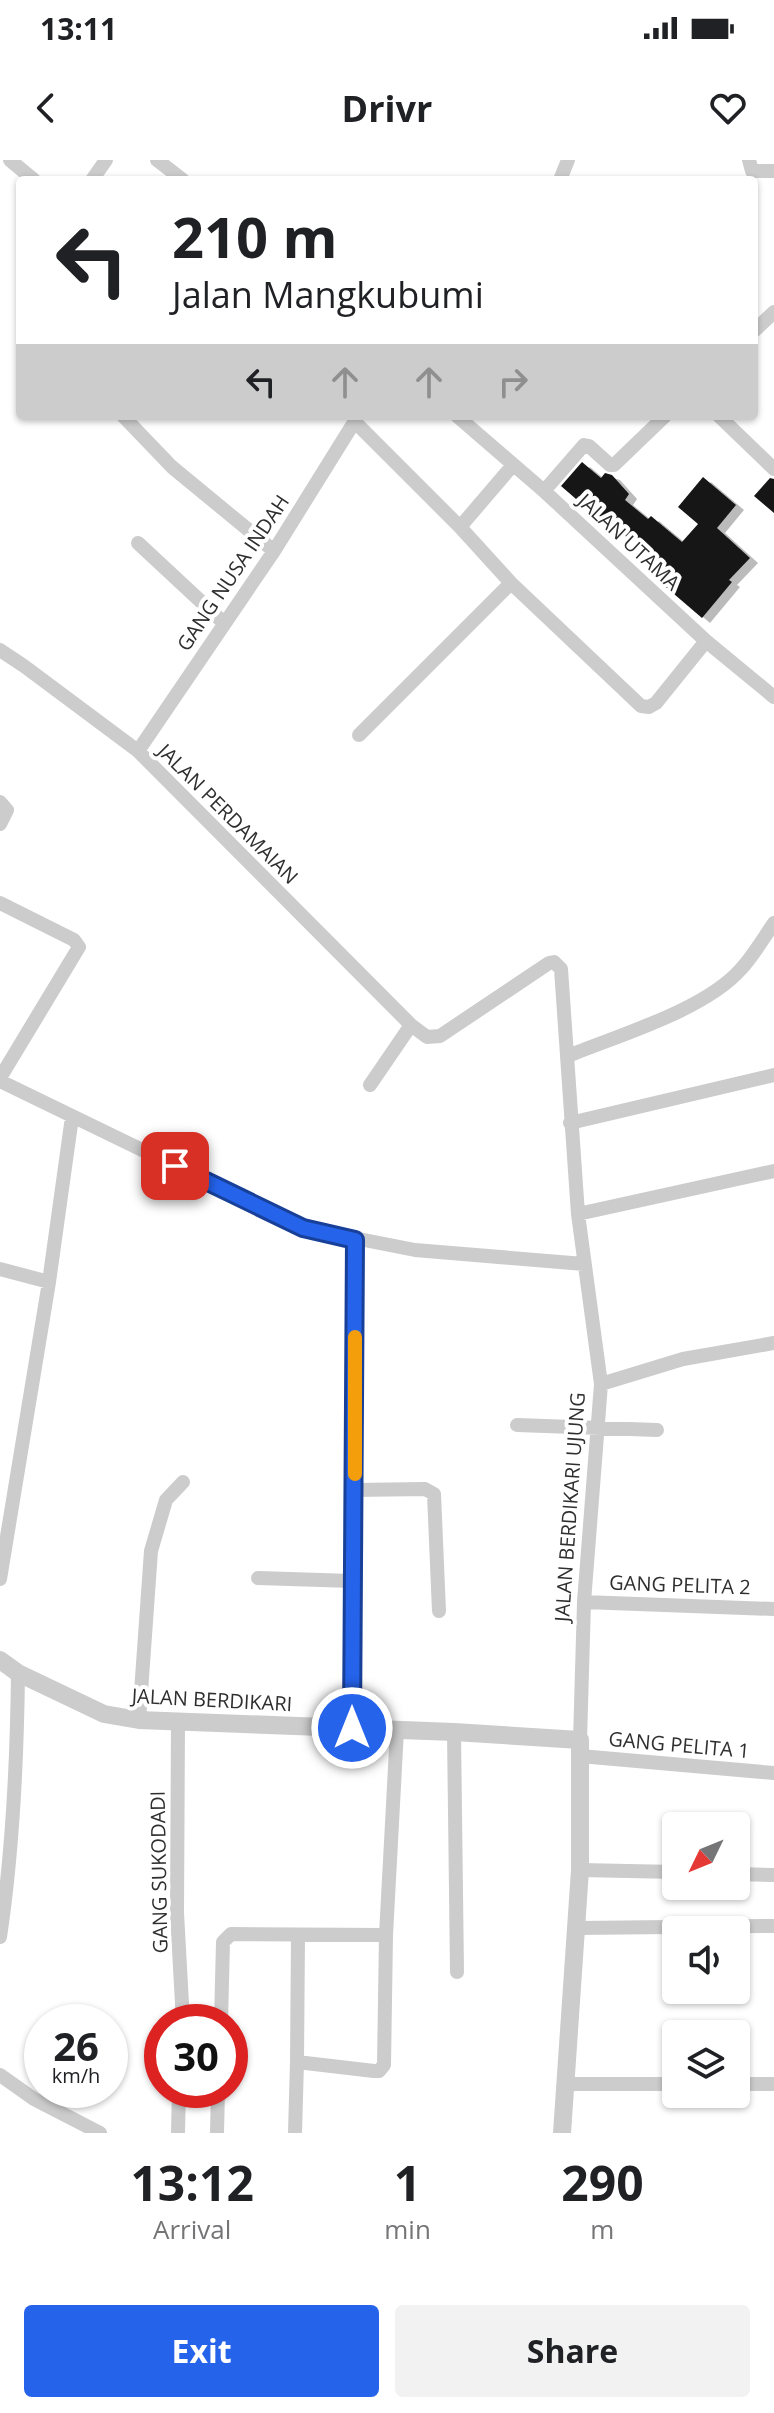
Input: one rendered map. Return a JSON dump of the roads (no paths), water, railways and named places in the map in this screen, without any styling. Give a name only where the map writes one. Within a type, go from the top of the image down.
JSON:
[{"type":"street","points":[[10,160],[29,176]]},
{"type":"street","points":[[157,160],[178,176]]},
{"type":"street","points":[[749,160],[752,171],[774,171]]},
{"type":"street","points":[[127,420],[172,467],[274,551]]},
{"type":"street","name":"GANG NUSA INDAH","points":[[138,751],[274,551],[355,420]]},
{"type":"street","points":[[357,420],[511,583],[641,706],[649,707],[656,703],[706,641]]},
{"type":"street","name":"JALAN UTAMA","points":[[462,420],[544,491],[706,641],[774,697]]},
{"type":"street","points":[[544,491],[584,445],[614,465],[661,420]]},
{"type":"street","points":[[723,420],[774,469]]},
{"type":"street","points":[[460,527],[513,465]]},
{"type":"street","points":[[138,543],[224,623]]},
{"type":"street","points":[[359,735],[511,583]]},
{"type":"street","name":"JALAN PERDAMAIAN","points":[[0,650],[138,751],[411,1025]]},
{"type":"street","points":[[0,802],[7,810],[0,824]]},
{"type":"street","points":[[0,903],[74,940],[79,947],[0,1079],[303,1228],[415,1250],[584,1264]]},
{"type":"street","points":[[568,1056],[683,1009],[712,993],[740,971],[774,923]]},
{"type":"street","name":"JALAN BERDIKARI UJUNG","points":[[411,1025],[427,1037],[440,1036],[554,962],[561,969],[578,1214],[601,1384],[584,1602],[580,1870],[562,2133]]},
{"type":"street","points":[[370,1085],[411,1025]]},
{"type":"street","points":[[570,1123],[774,1075]]},
{"type":"street","points":[[0,1579],[49,1282],[72,1117]]},
{"type":"street","points":[[578,1214],[774,1171]]},
{"type":"street","points":[[352,1728],[355,1240]]},
{"type":"street","points":[[0,1269],[49,1282]]},
{"type":"street","points":[[601,1384],[683,1359],[774,1343]]},
{"type":"street","points":[[517,1425],[657,1430]]},
{"type":"street","points":[[139,1720],[151,1551],[166,1500],[183,1482]]},
{"type":"street","points":[[354,1490],[425,1489],[434,1494],[439,1611]]},
{"type":"street","points":[[258,1578],[352,1581]]},
{"type":"street","name":"GANG PELITA 2","points":[[584,1602],[774,1609]]},
{"type":"street","name":"JALAN BERDIKARI","points":[[0,1660],[18,1673],[104,1714],[139,1720],[454,1732],[580,1748]]},
{"type":"street","points":[[0,1937],[9,1878],[18,1673]]},
{"type":"street","name":"GANG SUKODADI","points":[[178,1721],[177,1913],[182,2004]]},
{"type":"street","points":[[297,2062],[374,2071],[382,2068],[397,1730]]},
{"type":"street","points":[[454,1732],[457,1972]]},
{"type":"street","name":"GANG PELITA 1","points":[[580,1748],[774,1773]]},
{"type":"street","points":[[580,1870],[662,1872]]},
{"type":"street","points":[[750,1874],[774,1875]]},
{"type":"street","points":[[577,1928],[774,1926]]},
{"type":"street","points":[[222,2004],[224,1939],[231,1934],[386,1935]]},
{"type":"street","points":[[295,2133],[298,1935]]},
{"type":"street","points":[[0,2075],[34,2099],[100,2133]]},
{"type":"street","points":[[565,2084],[662,2084]]},
{"type":"street","points":[[750,2084],[774,2084]]},
{"type":"street","points":[[178,2133],[179,2108]]},
{"type":"street","points":[[217,2133],[218,2108]]}]
